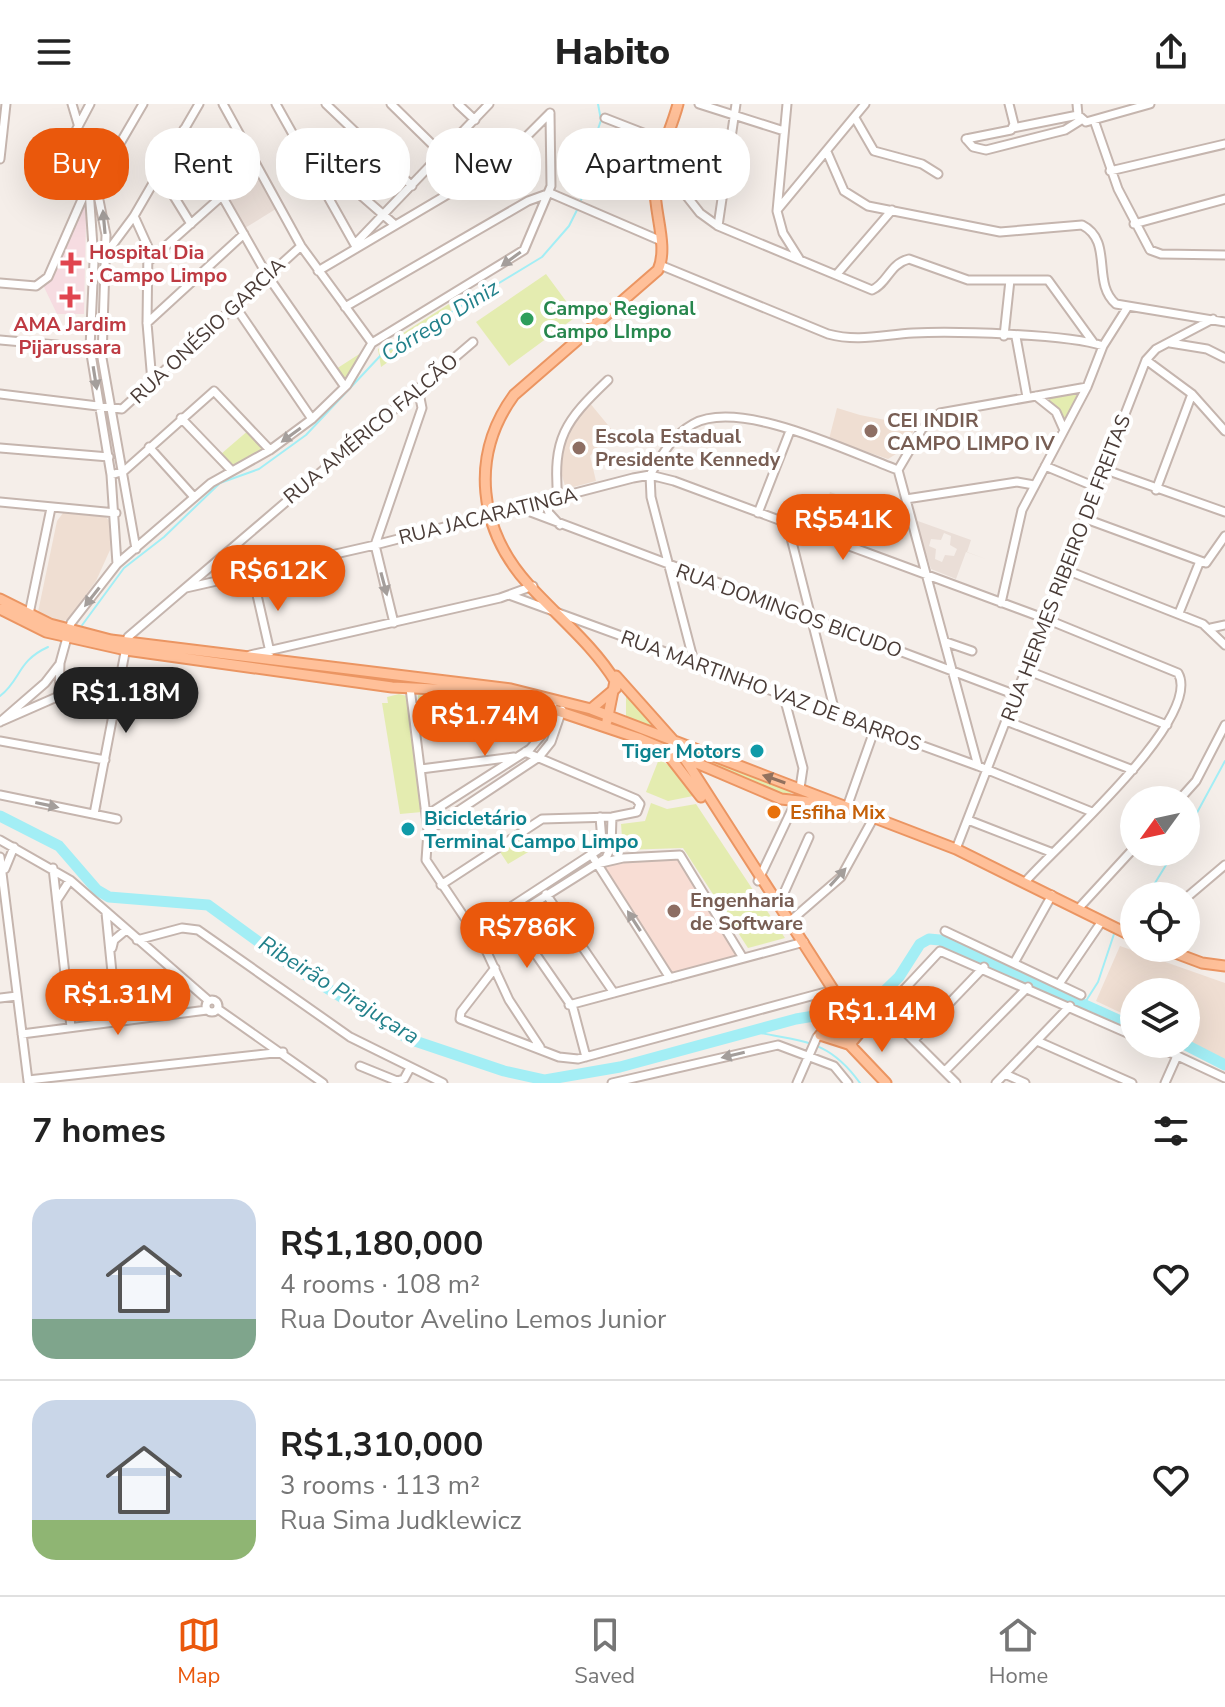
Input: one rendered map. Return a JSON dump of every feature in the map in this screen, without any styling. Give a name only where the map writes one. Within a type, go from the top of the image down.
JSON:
[{"type":"main road","points":[[669,128],[678,104]]},
{"type":"main road","points":[[656,200],[660,265],[651,278],[525,384],[503,410],[491,435],[484,470],[489,515],[506,553],[532,586],[676,743],[830,991],[848,1044],[886,1083]]},
{"type":"main road","points":[[0,599],[67,634]]},
{"type":"main road","points":[[0,609],[46,632],[126,647],[392,687],[412,682],[591,709],[638,738],[708,769],[798,801],[847,807]]},
{"type":"main road","points":[[558,612],[613,677],[616,688],[607,721]]},
{"type":"main road","points":[[126,647],[241,657],[555,705],[655,733],[956,849],[1026,881],[1120,931]]},
{"type":"main road","points":[[591,709],[616,688]]},
{"type":"main road","points":[[655,733],[658,722]]},
{"type":"main road","points":[[638,738],[655,733]]},
{"type":"main road","points":[[660,747],[697,791],[779,904],[788,922]]},
{"type":"main road","points":[[700,784],[708,769]]},
{"type":"main road","points":[[798,801],[805,796],[802,789]]},
{"type":"main road","points":[[1199,962],[1225,966]]},
{"type":"main road","points":[[848,1044],[870,1020]]},
{"type":"main road","points":[[820,1037],[848,1044]]},
{"type":"street","points":[[0,159],[6,104]]},
{"type":"street","points":[[72,104],[78,124]]},
{"type":"street","points":[[76,128],[90,104]]},
{"type":"street","points":[[129,130],[143,104]]},
{"type":"street","points":[[185,128],[199,104]]},
{"type":"street","points":[[223,104],[301,246],[372,343]]},
{"type":"street","points":[[276,104],[290,128]]},
{"type":"street","points":[[326,104],[412,186]]},
{"type":"street","points":[[391,104],[426,138]]},
{"type":"street","points":[[458,104],[475,120]]},
{"type":"street","points":[[467,128],[489,104]]},
{"type":"street","points":[[699,104],[784,131]]},
{"type":"street","points":[[718,226],[732,114],[736,104]]},
{"type":"street","points":[[787,104],[777,211],[783,233],[801,261]]},
{"type":"street","points":[[777,211],[865,104]]},
{"type":"street","points":[[1009,104],[1013,128]]},
{"type":"street","points":[[1077,104],[1079,117]]},
{"type":"street","points":[[1079,117],[1065,130],[983,150],[966,139],[1079,117],[1094,120],[1126,107],[1150,104]]},
{"type":"street","points":[[59,696],[60,663],[67,634],[117,564],[194,497],[231,470],[270,450],[312,419],[345,387],[372,343],[519,255],[550,193],[550,113],[499,164],[356,245],[318,271]]},
{"type":"street","points":[[605,118],[631,128]]},
{"type":"street","points":[[855,118],[874,151],[922,164],[938,174]]},
{"type":"street","points":[[1094,120],[1110,171],[1134,224],[1152,252],[1225,255]]},
{"type":"street","points":[[1110,171],[1225,144]]},
{"type":"street","points":[[827,152],[838,181],[849,196],[868,206],[1000,232],[1085,226],[1099,245],[1104,292],[1116,304],[1225,322]]},
{"type":"street","points":[[356,245],[426,171]]},
{"type":"street","points":[[345,307],[528,201],[550,193],[659,240]]},
{"type":"street","points":[[94,261],[104,255],[145,197]]},
{"type":"street","points":[[1134,224],[1225,199]]},
{"type":"street","points":[[98,200],[105,216],[101,349],[136,549]]},
{"type":"street","points":[[176,200],[191,224]]},
{"type":"street","points":[[149,261],[218,200]]},
{"type":"street","points":[[224,200],[267,275],[345,387]]},
{"type":"street","points":[[331,200],[356,245]]},
{"type":"street","points":[[366,200],[395,225]]},
{"type":"street","points":[[690,200],[718,226],[874,290],[893,265],[909,259],[968,280],[1048,280],[1093,342]]},
{"type":"street","points":[[0,283],[36,286],[43,282],[78,201],[90,201],[94,261],[90,348],[109,457],[116,513],[117,564]]},
{"type":"street","points":[[837,274],[892,210]]},
{"type":"street","points":[[134,216],[145,235],[149,261],[147,323],[152,382]]},
{"type":"street","points":[[147,323],[244,234]]},
{"type":"street","name":"RUA ONÉSIO GARCIA","points":[[112,410],[126,407],[301,246]]},
{"type":"street","points":[[660,265],[841,337],[864,340],[914,333],[1004,336],[1093,342],[1103,346]]},
{"type":"street","points":[[1004,336],[1010,280]]},
{"type":"street","points":[[235,306],[312,419]]},
{"type":"street","points":[[1001,603],[1015,528],[1034,485],[1087,387],[1103,346],[1127,308]]},
{"type":"street","points":[[1213,319],[1168,343],[1146,360],[1192,394],[1225,431]]},
{"type":"street","points":[[1016,337],[1031,397],[1056,412],[1064,430]]},
{"type":"street","points":[[0,340],[101,349]]},
{"type":"street","name":"RUA AMÉRICO FALCÃO","points":[[126,647],[128,637],[473,342]]},
{"type":"street","points":[[1168,343],[1207,349],[1225,358]]},
{"type":"street","name":"RUA HERMES RIBEIRO DE FREITAS","points":[[956,849],[1106,470],[1146,360]]},
{"type":"street","points":[[558,499],[556,453],[560,437],[575,413],[608,380]]},
{"type":"street","points":[[978,766],[898,470],[922,429],[940,413],[1087,387]]},
{"type":"street","points":[[394,623],[375,545],[422,408],[418,388]]},
{"type":"street","points":[[111,475],[124,471],[214,391],[270,450]]},
{"type":"street","points":[[0,394],[112,410]]},
{"type":"street","points":[[1156,490],[1192,394]]},
{"type":"street","points":[[694,662],[651,497],[650,475],[675,438],[704,419],[745,416],[898,470]]},
{"type":"street","points":[[181,418],[231,470]]},
{"type":"street","points":[[758,513],[790,431]]},
{"type":"street","points":[[149,447],[194,497]]},
{"type":"street","points":[[0,448],[109,457]]},
{"type":"street","points":[[1045,466],[1098,488]]},
{"type":"street","points":[[1106,470],[1225,512]]},
{"type":"street","points":[[650,475],[1046,619],[1178,673],[1182,685],[1167,725],[1133,770],[1026,881]]},
{"type":"street","name":"RUA JACARATINGA","points":[[186,588],[375,545],[650,475]]},
{"type":"street","points":[[906,499],[1017,482],[1034,485]]},
{"type":"street","points":[[545,501],[552,517],[562,526]]},
{"type":"street","points":[[0,502],[116,513]]},
{"type":"street","points":[[29,614],[51,508]]},
{"type":"street","name":"RUA DOMINGOS BICUDO","points":[[520,508],[1016,695]]},
{"type":"street","points":[[1086,519],[1200,561],[1210,561],[1225,536]]},
{"type":"street","points":[[793,527],[791,538],[836,716]]},
{"type":"street","points":[[1179,613],[1200,561]]},
{"type":"street","points":[[1066,570],[1211,628],[1225,645]]},
{"type":"street","points":[[252,573],[273,662]]},
{"type":"street","points":[[241,657],[509,595],[532,586]]},
{"type":"street","name":"RUA MARTINHO VAZ DE BARROS","points":[[509,595],[874,731],[978,766],[1092,812]]},
{"type":"street","points":[[1211,628],[1225,625]]},
{"type":"street","points":[[946,642],[972,651]]},
{"type":"street","points":[[94,814],[126,647]]},
{"type":"street","points":[[1,721],[45,683],[60,663]]},
{"type":"street","points":[[1026,670],[1167,725]]},
{"type":"street","points":[[412,682],[427,815],[426,860],[476,934],[509,1000],[541,1048]]},
{"type":"street","points":[[1,721],[59,696],[116,708]]},
{"type":"street","points":[[784,697],[803,768],[802,789]]},
{"type":"street","points":[[518,711],[528,701]]},
{"type":"street","points":[[413,706],[471,716],[555,705]]},
{"type":"street","points":[[427,815],[525,752],[541,736],[555,705]]},
{"type":"street","points":[[428,831],[539,757],[551,742],[555,705]]},
{"type":"street","points":[[1006,721],[1133,770]]},
{"type":"street","points":[[1192,786],[1225,725]]},
{"type":"street","points":[[847,807],[874,731]]},
{"type":"street","points":[[0,741],[105,760]]},
{"type":"street","points":[[441,885],[542,819],[612,817],[635,813],[639,802],[525,752]]},
{"type":"street","points":[[421,769],[516,757]]},
{"type":"street","points":[[0,795],[117,819]]},
{"type":"street","points":[[759,878],[798,801]]},
{"type":"street","points":[[476,934],[601,847],[600,817]]},
{"type":"street","points":[[476,934],[510,917],[610,854],[612,817]]},
{"type":"street","points":[[788,922],[841,877],[874,817]]},
{"type":"street","points":[[968,820],[1053,853]]},
{"type":"street","points":[[779,904],[809,837]]},
{"type":"street","points":[[0,840],[70,880],[151,952],[213,1013],[218,1009],[323,1083]]},
{"type":"street","points":[[3,879],[5,864],[14,847]]},
{"type":"street","points":[[591,854],[670,978]]},
{"type":"street","points":[[597,864],[623,858],[681,856],[743,958]]},
{"type":"street","points":[[0,857],[28,1081],[78,1080],[283,1052]]},
{"type":"street","points":[[1078,909],[1120,863]]},
{"type":"street","points":[[1200,886],[1225,865]]},
{"type":"street","points":[[53,868],[71,1027]]},
{"type":"street","points":[[56,902],[70,880]]},
{"type":"street","points":[[546,894],[614,993]]},
{"type":"street","points":[[1014,963],[1052,895]]},
{"type":"street","points":[[106,913],[117,1022]]},
{"type":"street","points":[[510,917],[569,1005],[586,1057]]},
{"type":"street","points":[[1059,984],[1106,923]]},
{"type":"street","points":[[137,940],[182,928],[198,930],[350,1037],[443,1083]]},
{"type":"street","points":[[111,958],[114,940],[126,930]]},
{"type":"street","points":[[945,931],[1081,995]]},
{"type":"street","points":[[151,952],[150,942],[155,935]]},
{"type":"street","points":[[569,1005],[801,943]]},
{"type":"street","points":[[797,1083],[820,1037],[839,1024],[870,1020],[884,1011],[933,955],[947,951],[1120,1029]]},
{"type":"street","points":[[914,1040],[984,967]]},
{"type":"street","points":[[495,968],[459,1017],[564,1058],[586,1057],[830,991]]},
{"type":"street","points":[[945,1071],[1028,987]]},
{"type":"street","points":[[0,998],[17,996]]},
{"type":"street","points":[[22,1034],[208,1006]]},
{"type":"street","points":[[996,1083],[1070,1006]]},
{"type":"street","points":[[884,1011],[956,1083]]},
{"type":"street","points":[[1037,1041],[1132,1083]]},
{"type":"street","points":[[612,1083],[771,1046],[810,1053],[834,1066],[848,1083]]},
{"type":"street","points":[[1165,1083],[1176,1058]]},
{"type":"street","points":[[1181,1058],[1225,1078]]},
{"type":"street","points":[[360,1066],[397,1081],[404,1079],[410,1068]]},
{"type":"street","points":[[1005,1074],[1025,1083]]},
{"type":"shaded area","points":[[260,173],[279,207],[240,231],[222,200],[260,200]]},
{"type":"shaded area","name":"Hospital Dia : Campo Limpo","points":[[79,204],[85,205],[86,218],[84,314],[57,314],[44,287],[51,279]]},
{"type":"shaded area","name":"Escola Estadual Presidente Kennedy","points":[[589,402],[612,430],[590,456],[596,481],[566,489],[560,469],[561,440]]},
{"type":"shaded area","name":"CEI INDIR CAMPO LIMPO IV","points":[[837,408],[916,426],[904,449],[888,459],[829,439]]},
{"type":"shaded area","points":[[830,492],[850,499],[836,534],[816,528]]},
{"type":"shaded area","points":[[63,513],[106,517],[112,524],[110,550],[96,581],[68,619],[62,622],[38,612],[57,521]]},
{"type":"shaded area","points":[[915,520],[971,540],[967,552],[986,559],[966,552],[956,579],[931,569]],"holes":[[[944,533],[951,536],[950,545],[957,549],[954,556],[945,555],[942,562],[935,559],[936,549],[929,546],[931,539],[941,540]]]},
{"type":"shaded area","points":[[680,851],[743,958],[670,978],[597,864]]},
{"type":"shaded area","points":[[1120,946],[1120,962],[1165,962],[1225,983],[1225,1060],[1200,1047],[1200,978],[1120,978],[1120,1012],[1096,1001]]},
{"type":"green space","name":"Campo Regional Campo LImpo","points":[[546,274],[577,316],[509,366],[476,322]]},
{"type":"green space","points":[[449,304],[453,316],[381,367],[378,349]]},
{"type":"green space","points":[[364,351],[346,385],[336,369]]},
{"type":"green space","points":[[1080,394],[1066,421],[1047,397]]},
{"type":"green space","points":[[250,429],[268,451],[231,468],[221,454]]},
{"type":"green space","points":[[418,695],[513,705],[473,710],[418,702]]},
{"type":"green space","points":[[407,696],[422,812],[400,814],[382,703],[388,703],[387,697]]},
{"type":"green space","points":[[626,696],[655,726],[655,728],[626,717]]},
{"type":"green space","points":[[700,755],[791,789],[790,798],[702,758]]},
{"type":"green space","points":[[659,759],[676,770],[693,796],[668,801],[646,792]]},
{"type":"green space","points":[[651,803],[667,809],[696,804],[785,938],[748,948],[683,848],[623,850],[621,824],[645,821]]},
{"type":"green space","points":[[526,836],[535,848],[508,864],[500,852]]},
{"type":"waterway","name":"Córrego Diniz","points":[[580,202],[587,188],[587,163],[601,120],[598,104]]},
{"type":"waterway","name":"Córrego Diniz","points":[[80,628],[124,568],[164,537],[220,483],[259,469],[306,435],[382,354],[542,257],[569,226],[578,208]]},
{"type":"waterway","points":[[0,696],[30,658],[48,647]]},
{"type":"waterway","points":[[1200,807],[1225,761]]},
{"type":"waterway","name":"Ribeirão Pirajuçara","points":[[0,816],[59,846],[97,890],[109,897],[208,905],[293,967],[409,1039],[504,1071],[545,1080],[620,1067],[796,1019],[868,1007],[899,977],[920,944],[929,939],[940,940],[1120,1021]]},
{"type":"waterway","points":[[1156,882],[1165,866]]},
{"type":"waterway","points":[[1084,1004],[1098,982],[1115,931]]},
{"type":"waterway","points":[[755,1032],[815,1045],[838,1058],[860,1083]]},
{"type":"waterway","name":"Ribeirão Pirajuçara","points":[[1200,1052],[1225,1065]]},
{"type":"place","name":"Hospital Dia : Campo Limpo","points":[[71,263]]},
{"type":"place","name":"AMA Jardim Pijarussara","points":[[70,297]]},
{"type":"place","name":"Campo Regional Campo LImpo","points":[[527,319]]},
{"type":"place","name":"CEI INDIR CAMPO LIMPO IV","points":[[871,431]]},
{"type":"place","name":"Escola Estadual Presidente Kennedy","points":[[579,448]]},
{"type":"place","name":"Tiger Motors","points":[[757,751]]},
{"type":"place","name":"Esfiha Mix","points":[[774,812]]},
{"type":"place","name":"Bicicletário Terminal Campo Limpo","points":[[408,829]]},
{"type":"place","name":"Engenharia de Software","points":[[674,911]]}]
